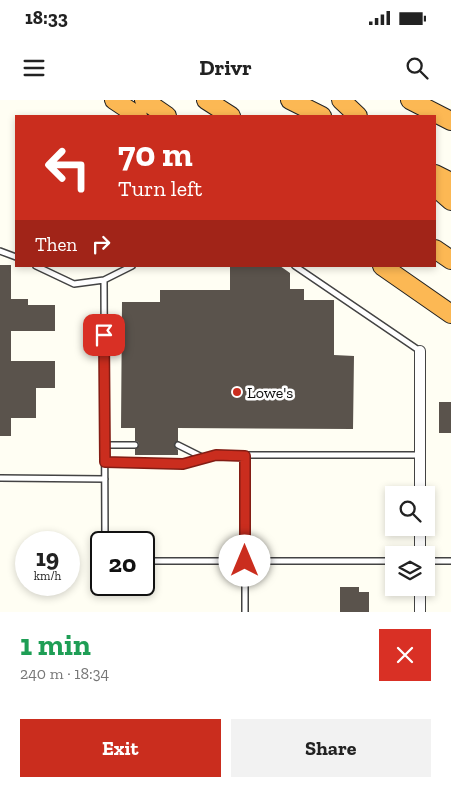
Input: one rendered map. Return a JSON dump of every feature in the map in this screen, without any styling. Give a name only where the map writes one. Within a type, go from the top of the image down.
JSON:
[{"type":"highway","points":[[114,100],[136,115]]},
{"type":"highway","points":[[144,100],[166,115]]},
{"type":"highway","points":[[206,100],[229,115]]},
{"type":"highway","points":[[290,100],[320,115]]},
{"type":"highway","points":[[341,100],[357,115]]},
{"type":"highway","points":[[410,100],[451,121]]},
{"type":"highway","points":[[436,174],[451,182]]},
{"type":"highway","points":[[436,187],[451,201]]},
{"type":"highway","points":[[436,250],[451,260]]},
{"type":"highway","points":[[383,267],[451,314]]},
{"type":"street","points":[[420,351],[420,486]]},
{"type":"street","points":[[420,596],[420,612]]},
{"type":"lane","points":[[0,251],[15,257]]},
{"type":"lane","points":[[38,267],[74,284],[104,280],[130,267]]},
{"type":"lane","points":[[296,267],[420,351]]},
{"type":"lane","points":[[104,280],[105,531]]},
{"type":"lane","points":[[104,445],[135,445]]},
{"type":"lane","points":[[178,445],[204,458]]},
{"type":"lane","points":[[105,462],[183,464],[216,455],[420,455]]},
{"type":"lane","points":[[245,456],[245,612]]},
{"type":"lane","points":[[0,478],[105,479]]},
{"type":"lane","points":[[155,561],[385,561]]},
{"type":"lane","points":[[435,561],[451,561]]},
{"type":"building","points":[[0,265],[11,265],[11,299],[28,299],[28,305],[55,305],[55,331],[11,331],[11,361],[55,361],[55,388],[36,388],[36,418],[11,418],[11,436],[0,436]]},
{"type":"building","name":"Lowe's","points":[[230,267],[281,267],[290,273],[290,289],[304,289],[304,300],[334,300],[334,355],[354,356],[353,429],[178,428],[178,441],[174,445],[178,450],[178,455],[135,455],[135,449],[139,445],[135,441],[135,428],[121,428],[122,302],[160,302],[160,290],[230,290]]},
{"type":"building","points":[[439,402],[451,402],[451,433],[439,433]]},
{"type":"building","points":[[340,587],[359,587],[359,592],[369,592],[369,612],[340,612]]},
{"type":"place","name":"Lowe's","points":[[237,392]]},
{"type":"route","points":[[104,335],[105,462],[183,464],[216,455],[245,456],[245,561]]}]
